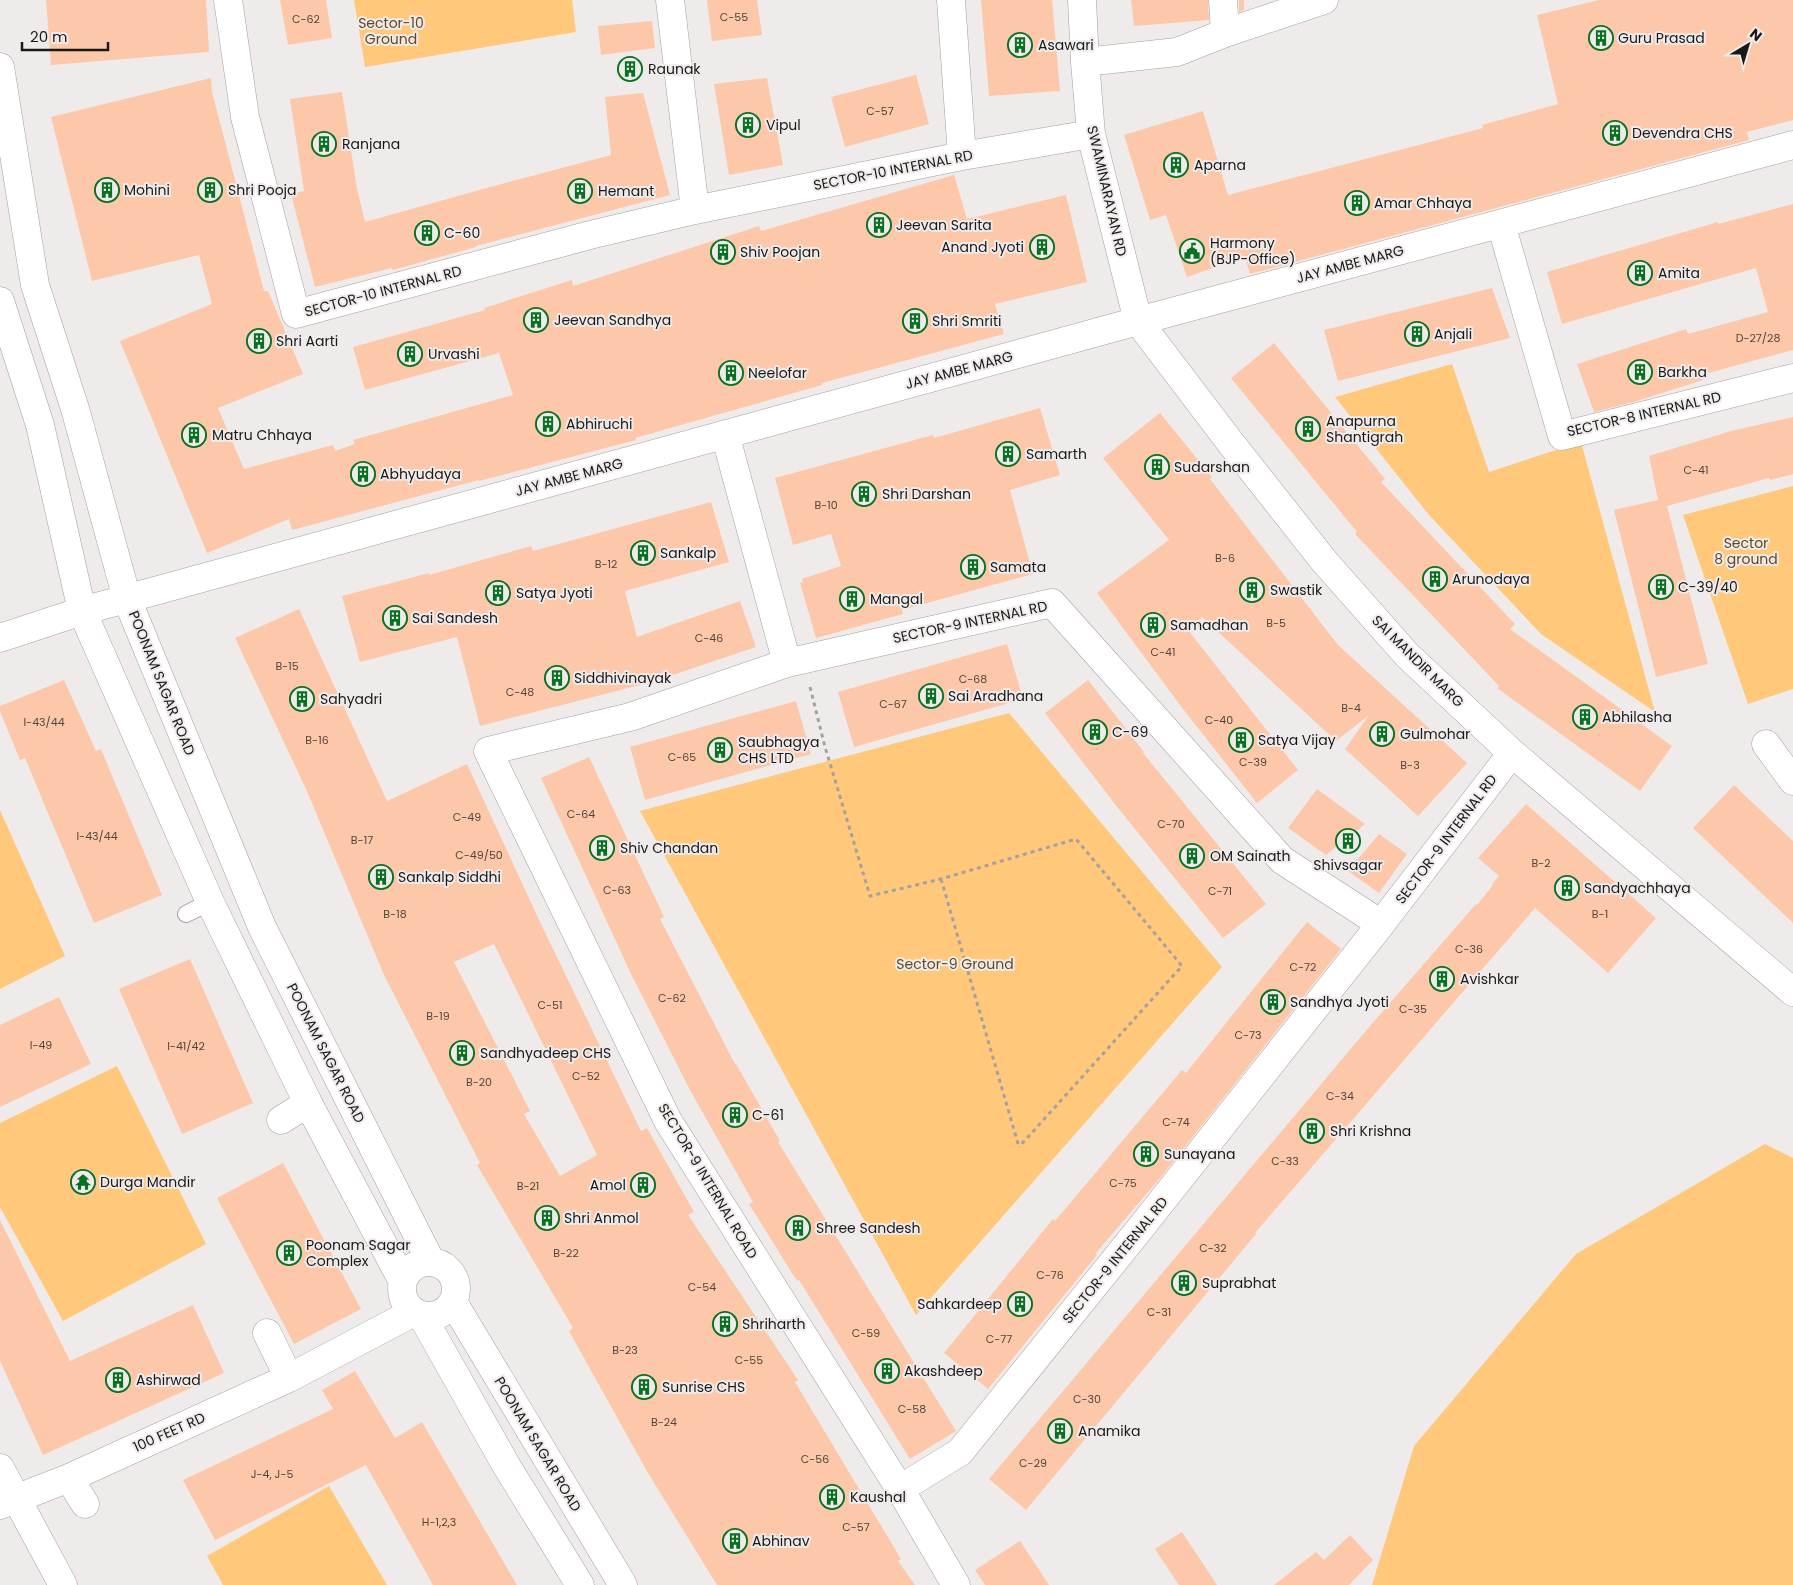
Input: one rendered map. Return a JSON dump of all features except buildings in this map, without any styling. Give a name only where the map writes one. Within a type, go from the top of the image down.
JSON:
[{"type":"street","name":"SECTOR-10 INTERNAL RD","points":[[228,0],[244,117],[296,314],[695,210],[962,156],[1091,134]]},
{"type":"street","points":[[670,0],[695,210]]},
{"type":"street","points":[[951,0],[962,156]]},
{"type":"street","name":"SWAMINARAYAN RD","points":[[1082,0],[1091,134],[1138,321]]},
{"type":"street","points":[[1223,0],[1226,33]]},
{"type":"street","points":[[1085,62],[1177,52],[1226,33],[1324,0]]},
{"type":"street","name":"POONAM SAGAR ROAD","points":[[0,67],[34,285],[76,412],[127,598],[262,927],[431,1262]]},
{"type":"street","name":"JAY AMBE MARG","points":[[0,638],[127,598],[1138,321],[1793,145]]},
{"type":"street","name":"SECTOR-8 INTERNAL RD","points":[[1501,224],[1562,436],[1793,378]]},
{"type":"street","points":[[0,301],[40,425],[82,611],[210,902],[308,1103],[402,1280]]},
{"type":"street","name":"SAI MANDIR MARG","points":[[1138,321],[1324,561],[1408,655],[1512,753],[1793,992]]},
{"type":"street","points":[[725,434],[787,663]]},
{"type":"street","name":"SECTOR-9 INTERNAL RD","points":[[787,663],[1052,603],[1282,860],[1381,924]]},
{"type":"street","name":"SECTOR-9 INTERNAL ROAD","points":[[787,663],[630,717],[488,751],[668,1121],[900,1488]]},
{"type":"street","points":[[1766,744],[1793,781]]},
{"type":"street","name":"SECTOR-9 INTERNAL RD","points":[[900,1488],[960,1452],[1139,1230],[1381,924],[1512,753]]},
{"type":"street","points":[[281,1120],[308,1103]]},
{"type":"street","points":[[418,1314],[431,1316],[440,1314],[447,1310],[456,1294],[453,1276],[440,1264],[422,1262],[413,1266],[402,1280],[403,1298],[407,1306],[418,1314],[506,1465],[580,1585]]},
{"type":"street","name":"POONAM SAGAR ROAD","points":[[452,1302],[623,1585]]},
{"type":"street","name":"100 FEET RD","points":[[8,1502],[69,1478],[289,1378],[335,1353],[418,1314]]},
{"type":"street","points":[[267,1333],[289,1378]]},
{"type":"street","points":[[0,1468],[8,1502],[63,1585]]},
{"type":"street","points":[[69,1478],[85,1504]]},
{"type":"street","points":[[900,1488],[956,1585]]},
{"type":"lane","points":[[186,914],[210,902]]},
{"type":"path","points":[[787,663],[810,686],[824,747],[870,896],[941,879],[1076,838],[1182,966],[1020,1147],[941,879]]},
{"type":"green space","name":"Sector-10 Ground","points":[[354,0],[572,0],[576,32],[365,67]]},
{"type":"green space","points":[[1452,364],[1489,472],[1581,442],[1655,712],[1541,634],[1429,515],[1335,397]]},
{"type":"green space","name":"Sector 8 ground","points":[[1793,486],[1793,689],[1748,704],[1683,515]]},
{"type":"green space","name":"Sector-9 Ground","points":[[1009,713],[1222,967],[916,1315],[640,811]]},
{"type":"green space","points":[[0,810],[65,956],[0,989]]},
{"type":"green space","points":[[117,1066],[206,1244],[63,1321],[0,1207],[0,1123]]},
{"type":"green space","points":[[1765,1144],[1793,1158],[1793,1585],[1372,1585],[1414,1446],[1576,1254]]},
{"type":"green space","points":[[329,1486],[387,1585],[223,1585],[207,1556]]},
{"type":"place","name":"Guru Prasad","points":[[1601,38]]},
{"type":"place","name":"Asawari","points":[[1020,45]]},
{"type":"place","name":"Raunak","points":[[630,69]]},
{"type":"place","name":"Vipul","points":[[748,125]]},
{"type":"place","name":"Devendra CHS","points":[[1615,133]]},
{"type":"place","name":"Ranjana","points":[[324,144]]},
{"type":"place","name":"Aparna","points":[[1176,165]]},
{"type":"place","name":"Mohini","points":[[107,190]]},
{"type":"place","name":"Shri Pooja","points":[[210,190]]},
{"type":"place","name":"Hemant","points":[[580,191]]},
{"type":"place","name":"Amar Chhaya","points":[[1357,203]]},
{"type":"place","name":"Jeevan Sarita","points":[[879,225]]},
{"type":"place","name":"C-60","points":[[427,233]]},
{"type":"place","name":"Anand Jyoti","points":[[1042,247]]},
{"type":"place","name":"Harmony (BJP-Office)","points":[[1192,251]]},
{"type":"place","name":"Shiv Poojan","points":[[723,252]]},
{"type":"place","name":"Amita","points":[[1640,273]]},
{"type":"place","name":"Jeevan Sandhya","points":[[536,320]]},
{"type":"place","name":"Shri Smriti","points":[[915,321]]},
{"type":"place","name":"Anjali","points":[[1417,334]]},
{"type":"place","name":"Shri Aarti","points":[[259,341]]},
{"type":"place","name":"Urvashi","points":[[410,354]]},
{"type":"place","name":"Barkha","points":[[1640,372]]},
{"type":"place","name":"Neelofar","points":[[731,373]]},
{"type":"place","name":"Abhiruchi","points":[[548,424]]},
{"type":"place","name":"Anapurna Shantigrah","points":[[1308,429]]},
{"type":"place","name":"Matru Chhaya","points":[[194,435]]},
{"type":"place","name":"Samarth","points":[[1008,454]]},
{"type":"place","name":"Sudarshan","points":[[1157,467]]},
{"type":"place","name":"Abhyudaya","points":[[363,474]]},
{"type":"place","name":"Shri Darshan","points":[[864,494]]},
{"type":"place","name":"Sankalp","points":[[643,553]]},
{"type":"place","name":"Samata","points":[[973,567]]},
{"type":"place","name":"Arunodaya","points":[[1435,579]]},
{"type":"place","name":"C-39/40","points":[[1661,587]]},
{"type":"place","name":"Swastik","points":[[1252,590]]},
{"type":"place","name":"Satya Jyoti","points":[[498,593]]},
{"type":"place","name":"Mangal","points":[[852,599]]},
{"type":"place","name":"Sai Sandesh","points":[[395,618]]},
{"type":"place","name":"Samadhan","points":[[1153,625]]},
{"type":"place","name":"Siddhivinayak","points":[[557,678]]},
{"type":"place","name":"Sai Aradhana","points":[[931,696]]},
{"type":"place","name":"Sahyadri","points":[[302,699]]},
{"type":"place","name":"Abhilasha","points":[[1585,717]]},
{"type":"place","name":"C-69","points":[[1095,732]]},
{"type":"place","name":"Gulmohar","points":[[1382,734]]},
{"type":"place","name":"Satya Vijay","points":[[1241,740]]},
{"type":"place","name":"Saubhagya CHS LTD","points":[[720,750]]},
{"type":"place","name":"Shivsagar","points":[[1348,841]]},
{"type":"place","name":"Shiv Chandan","points":[[602,848]]},
{"type":"place","name":"OM Sainath","points":[[1192,856]]},
{"type":"place","name":"Sankalp Siddhi","points":[[381,877]]},
{"type":"place","name":"Sandyachhaya","points":[[1567,888]]},
{"type":"place","name":"Avishkar","points":[[1442,979]]},
{"type":"place","name":"Sandhya Jyoti","points":[[1273,1002]]},
{"type":"place","name":"Sandhyadeep CHS","points":[[462,1053]]},
{"type":"place","name":"C-61","points":[[735,1115]]},
{"type":"place","name":"Shri Krishna","points":[[1312,1131]]},
{"type":"place","name":"Sunayana","points":[[1146,1154]]},
{"type":"place","name":"Durga Mandir","points":[[83,1182]]},
{"type":"place","name":"Amol","points":[[643,1185]]},
{"type":"place","name":"Shri Anmol","points":[[547,1218]]},
{"type":"place","name":"Shree Sandesh","points":[[798,1228]]},
{"type":"place","name":"Poonam Sagar Complex","points":[[289,1253]]},
{"type":"place","name":"Suprabhat","points":[[1184,1283]]},
{"type":"place","name":"Sahkardeep","points":[[1020,1304]]},
{"type":"place","name":"Shriharth","points":[[725,1324]]},
{"type":"place","name":"Akashdeep","points":[[887,1371]]},
{"type":"place","name":"Ashirwad","points":[[118,1380]]},
{"type":"place","name":"Sunrise CHS","points":[[644,1387]]},
{"type":"place","name":"Anamika","points":[[1060,1431]]},
{"type":"place","name":"Kaushal","points":[[832,1497]]},
{"type":"place","name":"Abhinav","points":[[735,1541]]}]
